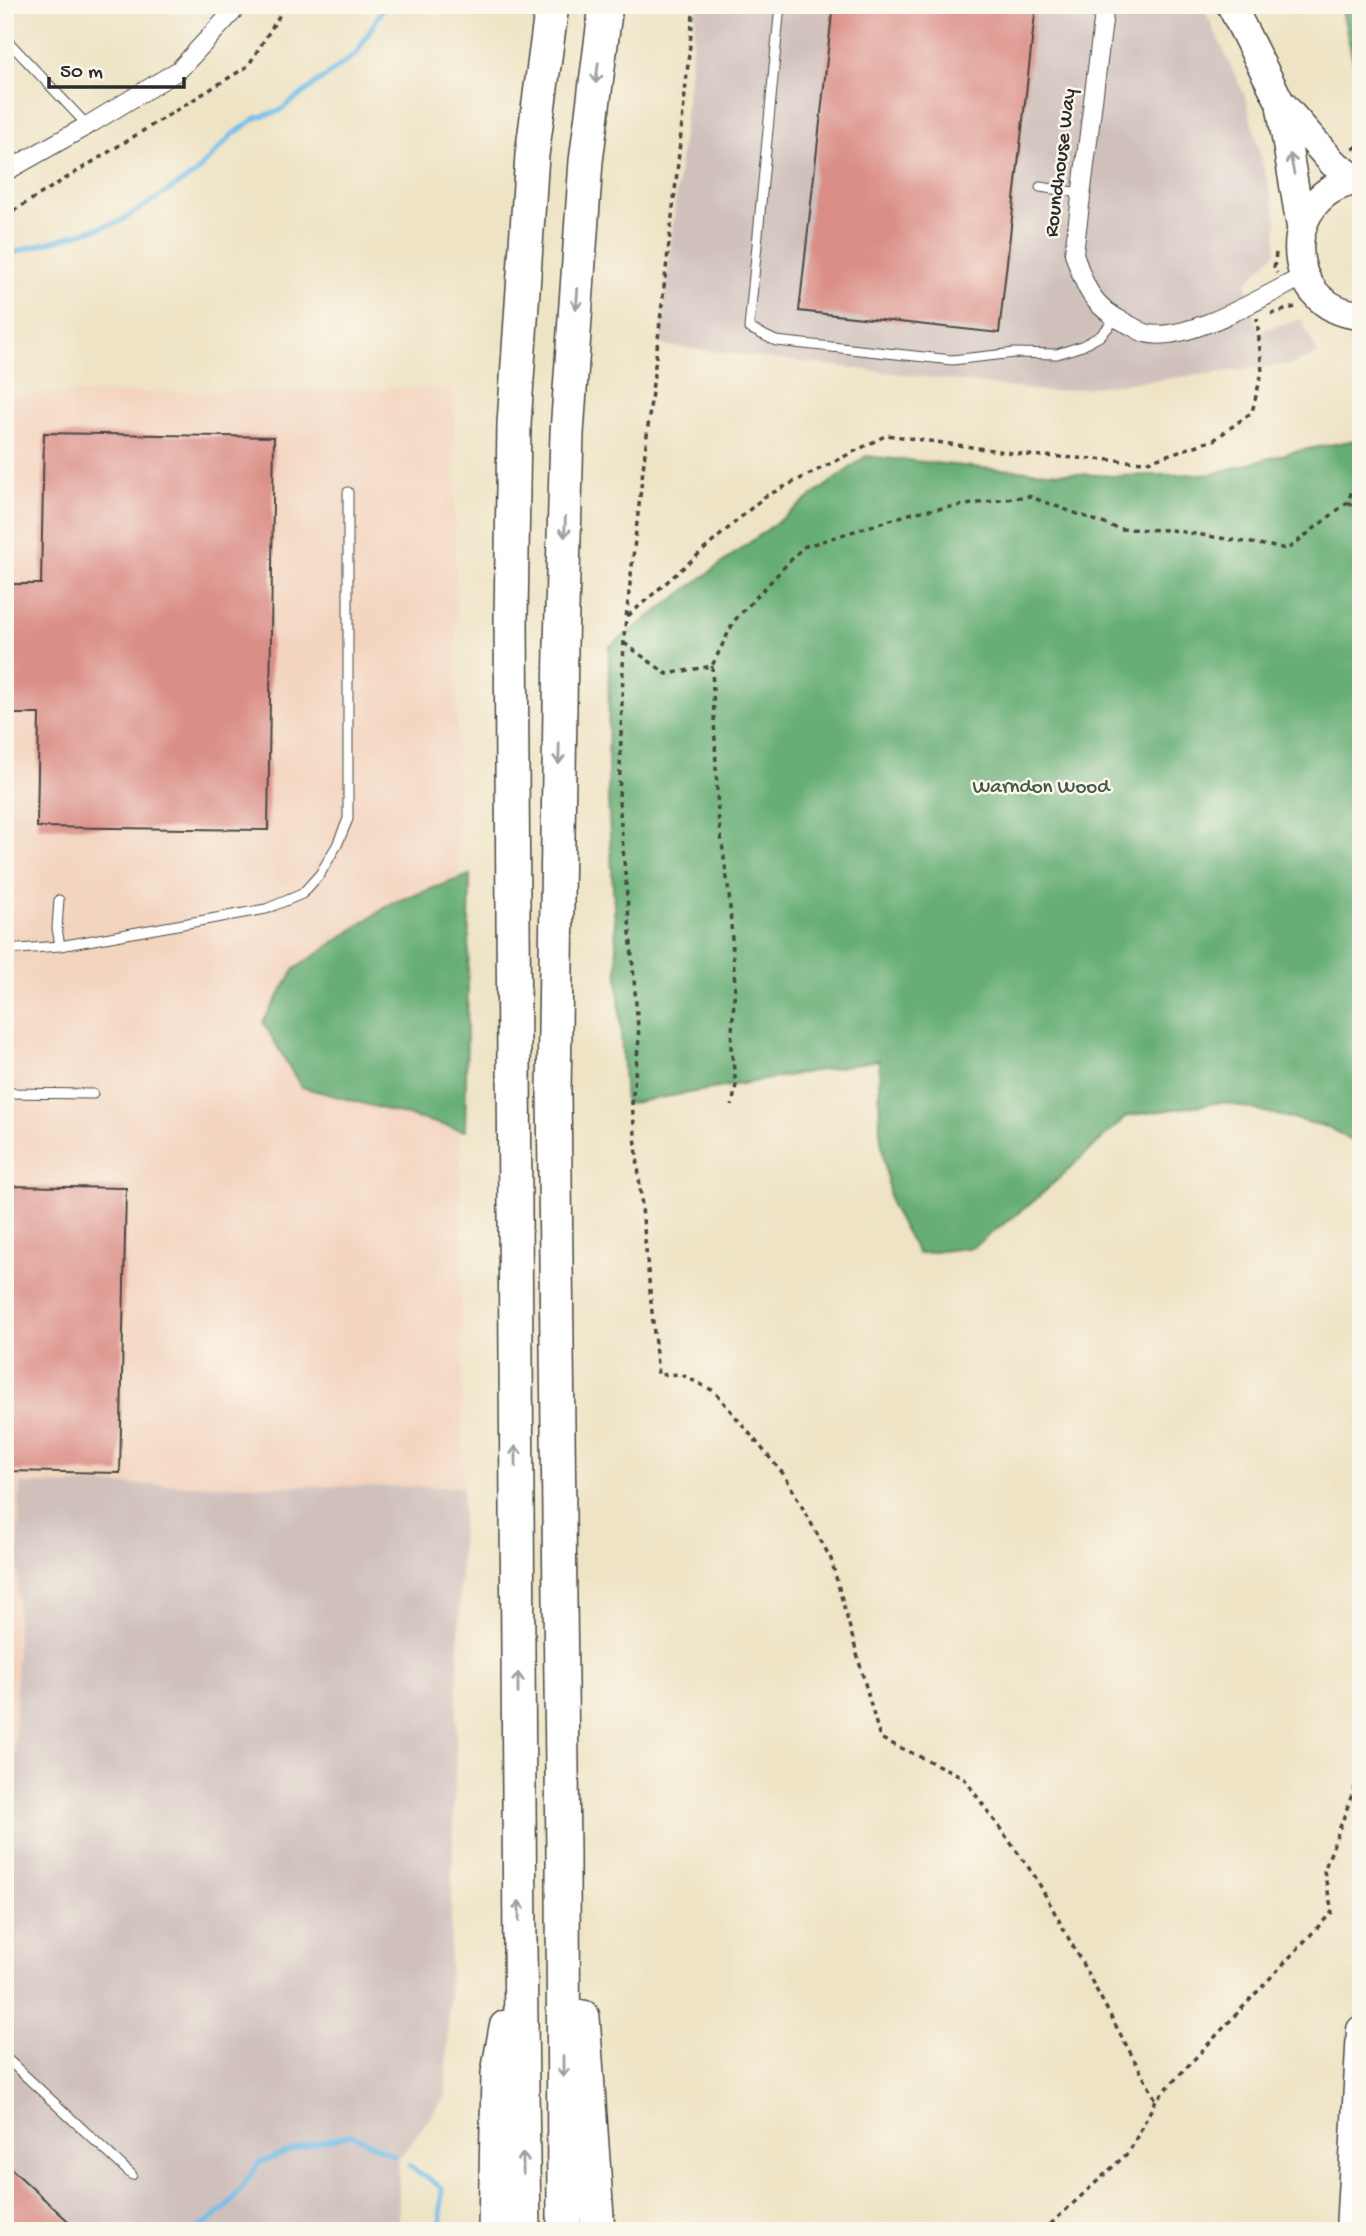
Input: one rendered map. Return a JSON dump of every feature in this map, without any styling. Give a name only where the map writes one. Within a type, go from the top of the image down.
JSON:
[{"type":"highway","points":[[524,2231],[511,632],[513,466],[532,155],[552,5]]},
{"type":"highway","points":[[564,2231],[555,1106],[561,659],[567,433],[586,161],[606,5]]},
{"type":"highway","points":[[563,1852],[584,2023],[598,2231]]},
{"type":"highway","points":[[495,2231],[498,2073],[520,1948]]},
{"type":"main road","points":[[1231,5],[1280,102],[1333,163],[1359,180]]},
{"type":"main road","points":[[1280,102],[1301,227]]},
{"type":"main road","points":[[1359,180],[1339,186],[1323,195],[1310,209],[1301,227],[1299,260],[1294,281],[1335,308],[1359,315]]},
{"type":"main road","points":[[1350,2231],[1361,2030]]},
{"type":"street","points":[[5,172],[179,70],[239,5]]},
{"type":"street","name":"Roundhouse Way","points":[[1105,5],[1074,253],[1084,286],[1097,304],[1116,319],[1147,333],[1175,333],[1212,321],[1294,281]]},
{"type":"lane","points":[[780,5],[749,328],[776,341],[952,360],[1015,354],[1057,354],[1082,346],[1100,336],[1116,319]]},
{"type":"lane","points":[[5,38],[88,125]]},
{"type":"lane","points":[[1040,187],[1081,193]]},
{"type":"lane","points":[[5,950],[60,946],[266,909],[302,894],[320,874],[348,819],[348,492]]},
{"type":"lane","points":[[59,900],[57,928],[60,946]]},
{"type":"lane","points":[[5,1093],[93,1094]]},
{"type":"lane","points":[[5,2057],[132,2175]]},
{"type":"path","points":[[5,216],[248,66],[286,5]]},
{"type":"path","points":[[694,5],[626,618],[619,801],[639,1039],[632,1103],[657,1375],[680,1374],[715,1391],[785,1476],[831,1559],[880,1738],[963,1777],[1036,1878],[1156,2099]]},
{"type":"path","points":[[1358,146],[1361,129]]},
{"type":"path","points":[[1270,315],[1296,309],[1294,281],[1274,268],[1277,244]]},
{"type":"path","points":[[626,618],[764,497],[887,435],[1027,455],[1145,462],[1214,440],[1252,412],[1262,372],[1257,318]]},
{"type":"path","points":[[732,1106],[736,1085],[731,1047],[735,985],[729,893],[718,815],[712,666],[734,621],[803,547],[916,512],[1028,496],[1119,528],[1171,530],[1288,549],[1348,502],[1361,464]]},
{"type":"path","points":[[1348,502],[1361,515]]},
{"type":"path","points":[[624,643],[667,674],[712,666]]},
{"type":"path","points":[[1043,2231],[1129,2152],[1156,2099],[1332,1912],[1324,1871],[1361,1770]]},
{"type":"shaded area","points":[[697,5],[1202,5],[1245,96],[1277,219],[1276,252],[1246,283],[1258,331],[1301,319],[1318,354],[1293,364],[1050,392],[660,345]]},
{"type":"shaded area","points":[[454,388],[463,1487],[20,1484],[14,1782],[5,1782],[5,394]]},
{"type":"shaded area","points":[[20,1484],[463,1487],[446,2096],[399,2158],[399,2231],[5,2231],[5,1782],[14,1781]]},
{"type":"green space","points":[[1341,5],[1361,5],[1361,93],[1360,93]]},
{"type":"green space","name":"Warndon Wood","points":[[1361,439],[1361,1146],[1328,1127],[1222,1102],[1127,1116],[1034,1201],[973,1247],[918,1254],[891,1206],[880,1132],[879,1060],[625,1104],[608,799],[609,647],[866,456],[982,468],[1115,476],[1212,474],[1292,452]]},
{"type":"green space","points":[[470,875],[465,1131],[301,1087],[263,1022],[295,969],[392,903]]},
{"type":"building","points":[[833,5],[1036,5],[999,333],[799,311]]},
{"type":"building","points":[[44,433],[274,437],[268,830],[37,827],[39,714],[5,714],[5,584],[41,584]]},
{"type":"building","points":[[5,1186],[126,1188],[120,1473],[5,1471]]},
{"type":"building","points":[[5,2163],[79,2231],[5,2231]]},
{"type":"waterway","points":[[5,255],[119,222],[195,174],[232,135],[256,118],[279,111],[356,54],[385,5]]},
{"type":"waterway","points":[[195,2231],[227,2208],[259,2163],[301,2147],[352,2134],[394,2156]]},
{"type":"waterway","points":[[409,2166],[442,2188],[440,2231]]}]
